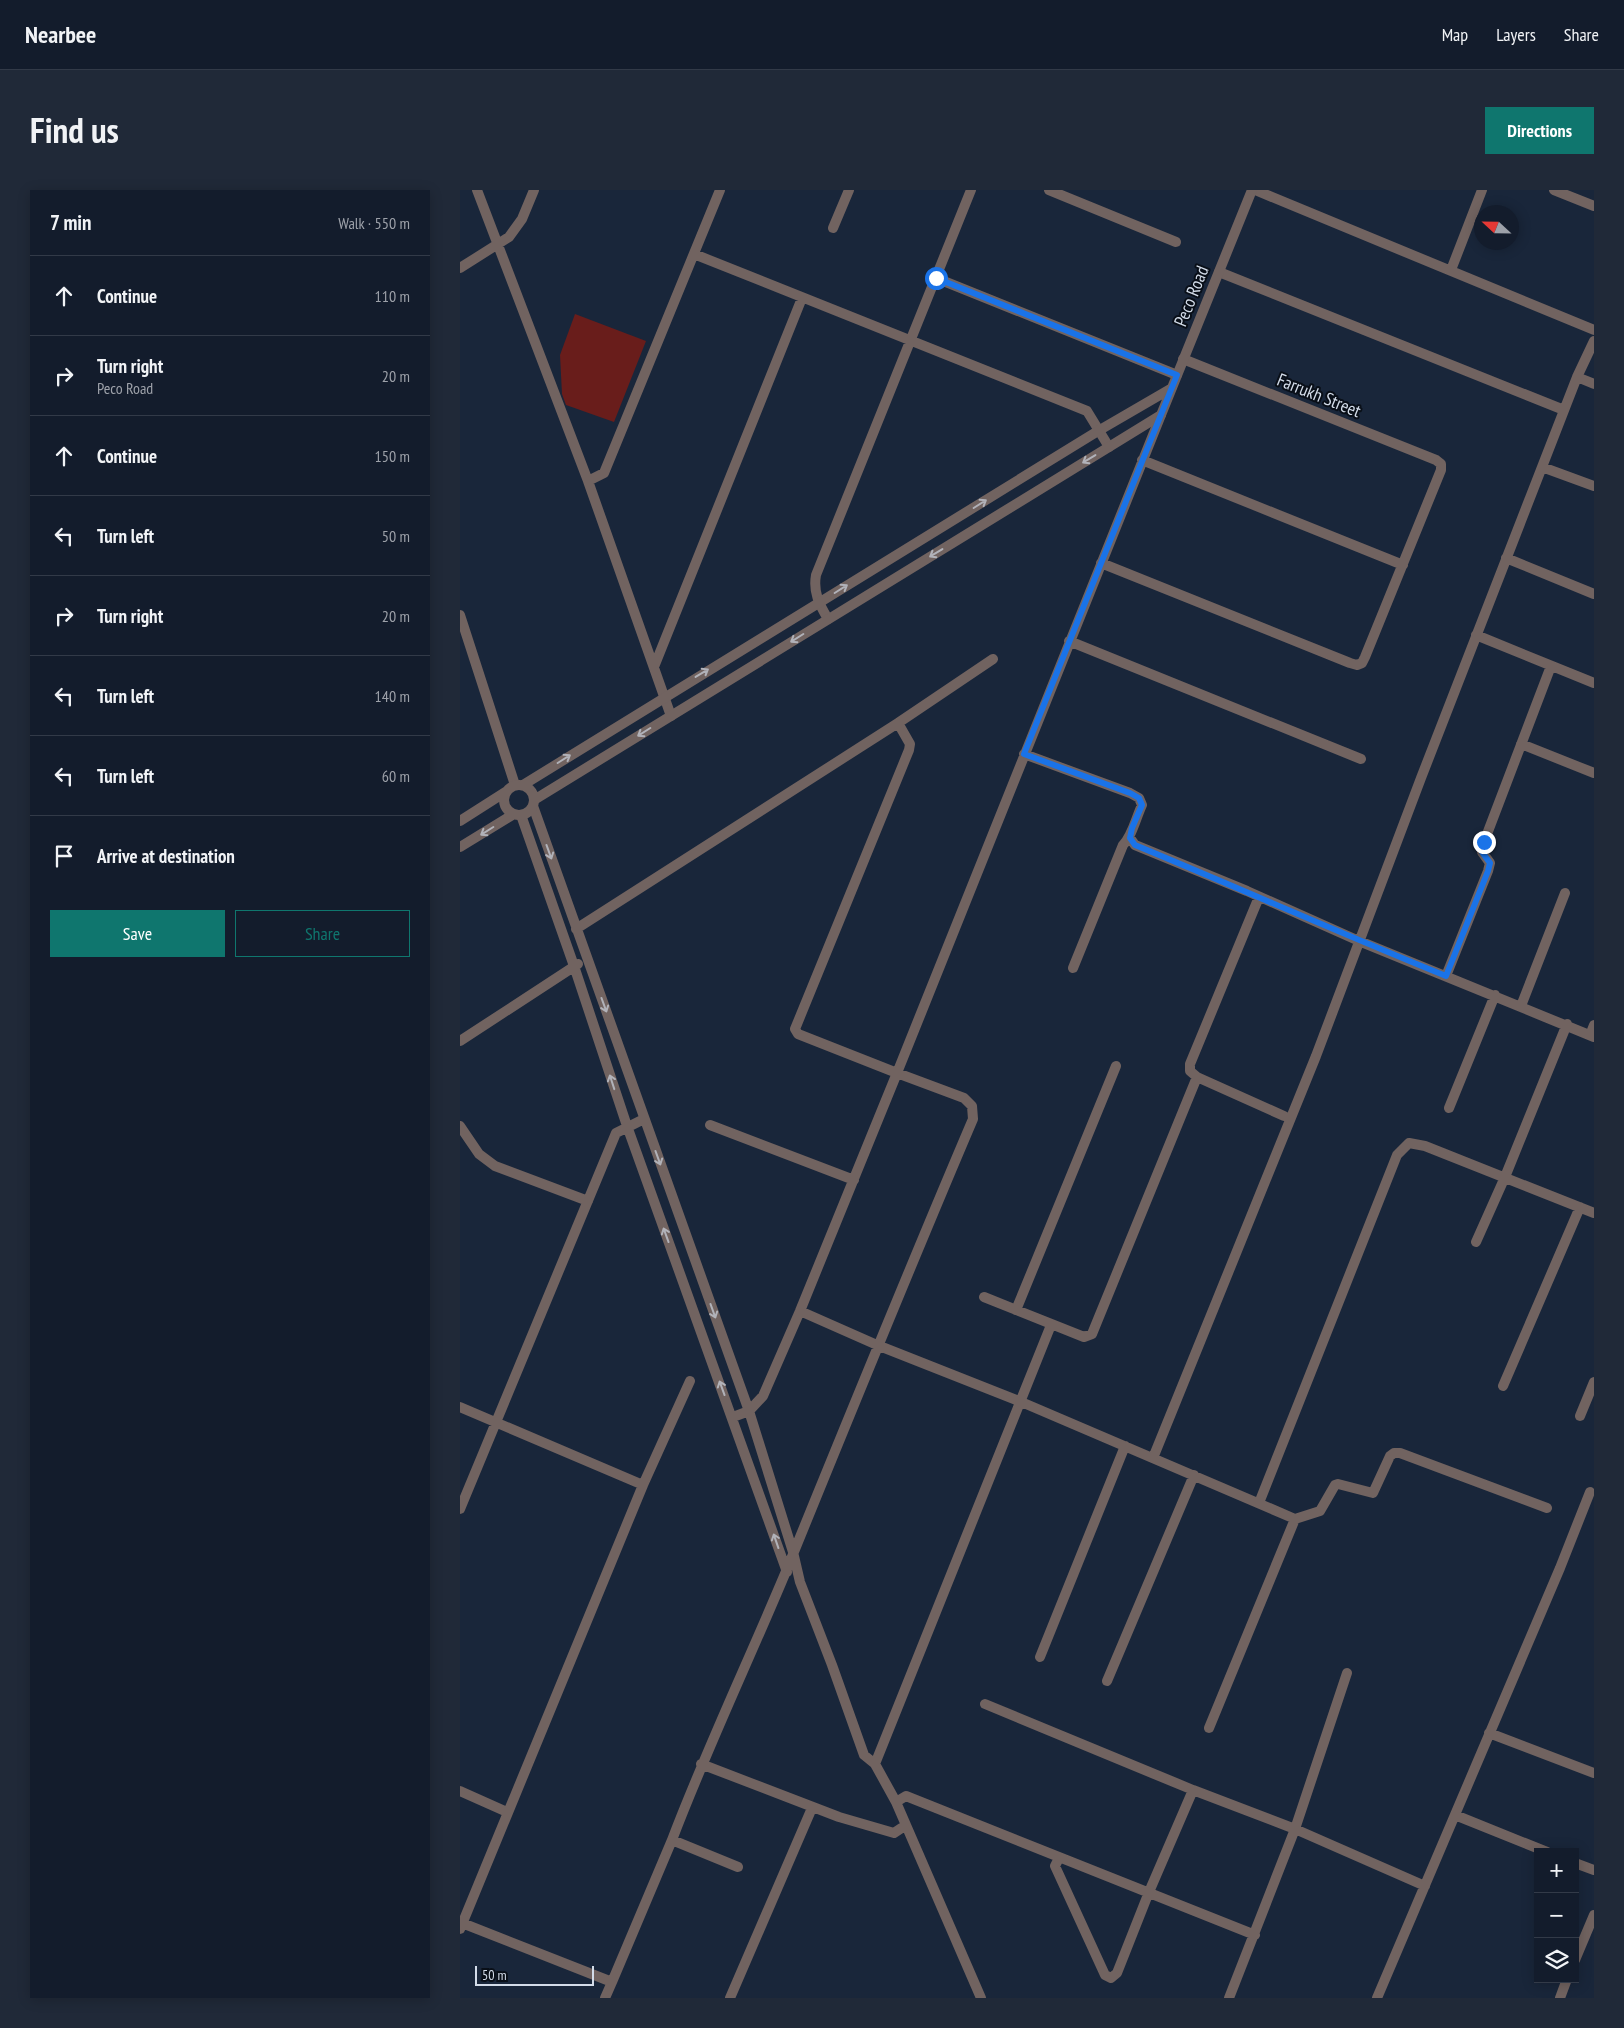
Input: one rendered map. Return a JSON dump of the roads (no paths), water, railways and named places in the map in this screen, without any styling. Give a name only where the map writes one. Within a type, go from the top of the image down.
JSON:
[{"type":"street","points":[[477,190],[588,481],[671,716]]},
{"type":"street","points":[[460,268],[509,237],[516,230],[534,190]]},
{"type":"street","points":[[588,481],[604,473],[720,190]]},
{"type":"street","points":[[833,228],[849,190]]},
{"type":"street","points":[[828,619],[818,602],[815,582],[816,575],[971,190]]},
{"type":"street","points":[[1049,190],[1176,242]]},
{"type":"street","points":[[1253,190],[1594,330]]},
{"type":"street","name":"Peco Road","points":[[749,1411],[763,1396],[800,1312],[1142,460],[1253,190]]},
{"type":"street","points":[[1451,270],[1482,190]]},
{"type":"street","points":[[1554,190],[1568,192],[1594,206]]},
{"type":"street","points":[[694,254],[1087,411],[1109,447]]},
{"type":"street","points":[[1218,272],[1564,410]]},
{"type":"street","points":[[936,278],[1177,375]]},
{"type":"street","points":[[654,667],[802,298]]},
{"type":"street","points":[[1153,1458],[1316,1056],[1476,635],[1577,377],[1594,340]]},
{"type":"street","name":"Farrukh Street","points":[[1184,359],[1436,460],[1441,464],[1441,470],[1403,565]]},
{"type":"street","points":[[1577,377],[1594,384]]},
{"type":"street","points":[[460,821],[1098,431],[1172,388]]},
{"type":"street","points":[[460,847],[517,814],[528,812],[533,803],[671,716],[1161,415]]},
{"type":"street","points":[[1101,563],[1357,665],[1362,663],[1365,657],[1403,565],[1142,460]]},
{"type":"street","points":[[1542,467],[1594,486]]},
{"type":"street","points":[[1506,558],[1594,594]]},
{"type":"street","points":[[460,615],[462,627],[515,787]]},
{"type":"street","points":[[1476,635],[1594,683]]},
{"type":"street","points":[[1069,641],[1361,759]]},
{"type":"street","points":[[576,929],[898,724],[993,659]]},
{"type":"street","points":[[1446,976],[1488,871],[1490,863],[1482,852],[1484,842],[1551,666]]},
{"type":"street","points":[[605,1998],[672,1840],[701,1764],[786,1571],[877,1345],[972,1119],[972,1106],[964,1098],[798,1034],[795,1029],[909,750],[910,744],[898,724]]},
{"type":"street","points":[[1521,744],[1594,773]]},
{"type":"street","points":[[1024,754],[1130,793],[1139,798],[1142,805],[1132,828],[1130,838],[1124,845],[1073,968]]},
{"type":"street","points":[[515,787],[531,790],[533,803],[576,929],[749,1411],[793,1552],[800,1582],[864,1754],[875,1764],[896,1802],[981,1998]]},
{"type":"street","points":[[515,787],[504,800],[506,808],[517,814],[574,966],[627,1126],[733,1417],[786,1571],[800,1582]]},
{"type":"street","points":[[1130,838],[1135,845],[1359,941],[1495,996],[1593,1032]]},
{"type":"street","points":[[1521,1006],[1565,893]]},
{"type":"street","points":[[1260,897],[1190,1064],[1190,1071],[1197,1077],[1284,1116]]},
{"type":"street","points":[[460,1041],[574,966],[587,960]]},
{"type":"street","points":[[1449,1108],[1495,996]]},
{"type":"street","points":[[1476,1242],[1505,1177],[1567,1024]]},
{"type":"street","points":[[1016,1310],[1116,1066]]},
{"type":"street","points":[[984,1297],[1084,1338],[1092,1334],[1197,1077]]},
{"type":"street","points":[[460,1509],[616,1133],[644,1119]]},
{"type":"street","points":[[710,1125],[854,1180]]},
{"type":"street","points":[[460,1126],[479,1154],[495,1166],[588,1201]]},
{"type":"street","points":[[1259,1503],[1397,1155],[1409,1143],[1425,1146],[1594,1213]]},
{"type":"street","points":[[1503,1386],[1580,1207]]},
{"type":"street","points":[[800,1312],[877,1345],[1019,1401],[1296,1519],[1320,1511],[1335,1485],[1338,1484],[1373,1493],[1390,1456],[1394,1453],[1547,1508]]},
{"type":"street","points":[[875,1764],[1050,1325]]},
{"type":"street","points":[[612,1982],[461,1926],[643,1485],[690,1381]]},
{"type":"street","points":[[1580,1416],[1594,1382]]},
{"type":"street","points":[[460,1407],[643,1485]]},
{"type":"street","points":[[733,1417],[749,1411]]},
{"type":"street","points":[[1040,1657],[1125,1446]]},
{"type":"street","points":[[1107,1681],[1194,1475]]},
{"type":"street","points":[[1377,1998],[1560,1568],[1590,1492]]},
{"type":"street","points":[[1209,1728],[1296,1519]]},
{"type":"street","points":[[1229,1998],[1296,1829],[1347,1672]]},
{"type":"street","points":[[985,1704],[1193,1790],[1296,1829],[1425,1886]]},
{"type":"street","points":[[1489,1733],[1594,1773]]},
{"type":"street","points":[[701,1764],[839,1817],[894,1832],[906,1826]]},
{"type":"street","points":[[1059,1858],[1055,1866],[1105,1975],[1111,1978],[1117,1973],[1149,1892],[1193,1790]]},
{"type":"street","points":[[460,1791],[507,1812]]},
{"type":"street","points":[[896,1802],[906,1796],[1255,1935]]},
{"type":"street","points":[[730,1998],[812,1808]]},
{"type":"street","points":[[1454,1815],[1537,1848]]},
{"type":"street","points":[[672,1840],[738,1867]]},
{"type":"street","points":[[1579,1864],[1594,1870]]},
{"type":"street","points":[[1579,1951],[1594,1915]]},
{"type":"street","points":[[1560,1998],[1566,1983]]}]
